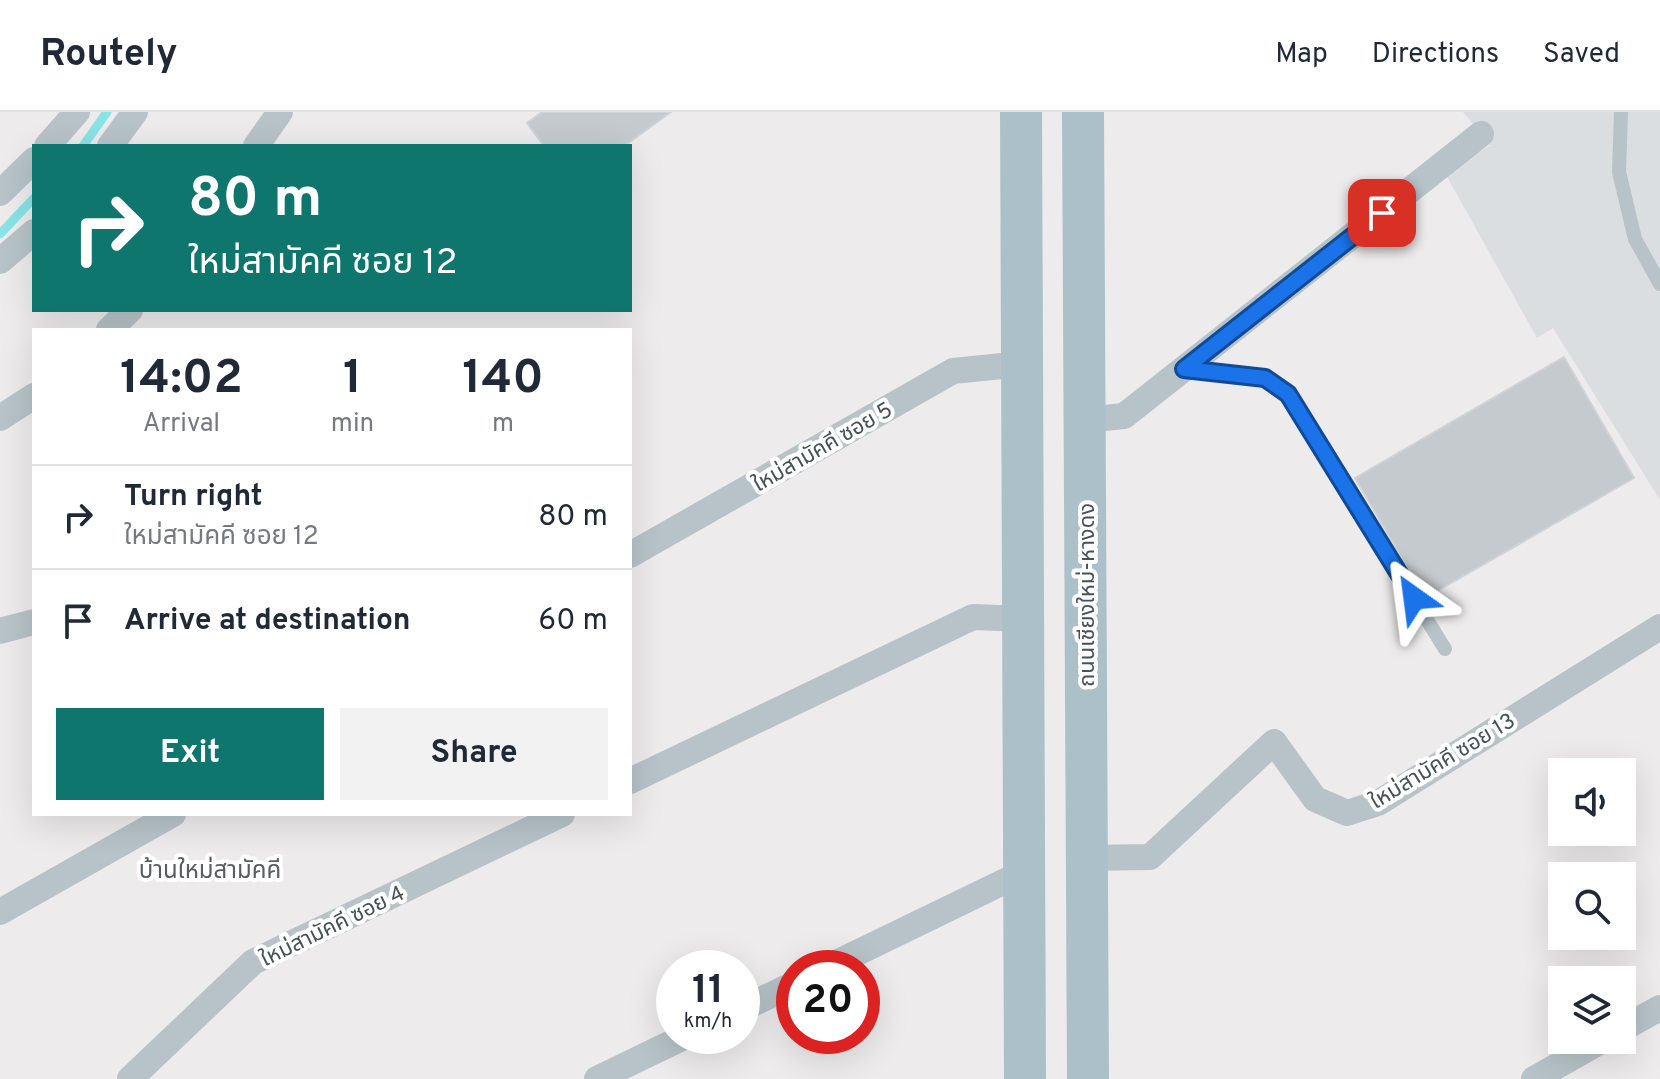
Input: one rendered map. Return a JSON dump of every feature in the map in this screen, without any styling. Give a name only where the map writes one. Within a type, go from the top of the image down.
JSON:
[{"type":"main road","points":[[1021,112],[1025,1079]]},
{"type":"main road","name":"ถนนเชียงใหม่-หางดง","points":[[1083,112],[1088,1079]]},
{"type":"street","points":[[49,144],[77,112]]},
{"type":"street","points":[[111,144],[135,112]]},
{"type":"street","points":[[257,144],[280,112]]},
{"type":"street","points":[[1085,420],[1124,416],[1481,134]]},
{"type":"street","points":[[0,193],[32,162]]},
{"type":"street","points":[[0,261],[32,234]]},
{"type":"street","points":[[111,328],[128,312]]},
{"type":"street","name":"ใหม่สามัคคี ซอย 5","points":[[632,554],[953,371],[1022,364]]},
{"type":"street","points":[[0,418],[32,398]]},
{"type":"street","points":[[632,780],[973,617],[1023,619]]},
{"type":"street","points":[[0,631],[32,623]]},
{"type":"street","name":"ใหม่สามัคคี ซอย 13","points":[[1087,858],[1150,857],[1274,742],[1315,799],[1347,813],[1378,803],[1660,627]]},
{"type":"street","points":[[0,912],[169,816]]},
{"type":"street","name":"ใหม่สามัคคี ซอย 4","points":[[130,1079],[253,962],[558,816]]},
{"type":"street","points":[[863,950],[1024,872]]},
{"type":"street","points":[[1636,1021],[1660,1008]]},
{"type":"street","points":[[597,1079],[656,1050]]},
{"type":"street","points":[[1534,1079],[1578,1054]]},
{"type":"lane","points":[[1621,112],[1619,172],[1625,199],[1635,239],[1660,284]]},
{"type":"lane","points":[[1184,369],[1265,378],[1288,394],[1445,649]]},
{"type":"shaded area","points":[[1463,112],[1660,112],[1660,500],[1553,328],[1537,338],[1446,175],[1490,145]]},
{"type":"building","points":[[542,112],[671,112],[627,144],[543,144],[527,123]]},
{"type":"building","points":[[1564,357],[1634,478],[1425,598],[1355,478]]},
{"type":"waterway","points":[[84,144],[107,112]]},
{"type":"waterway","points":[[0,234],[32,200]]},
{"type":"district","name":"บ้านใหม่สามัคคี","points":[[210,870]]},
{"type":"route","points":[[1382,213],[1184,369],[1265,378],[1288,394],[1414,598]]}]
